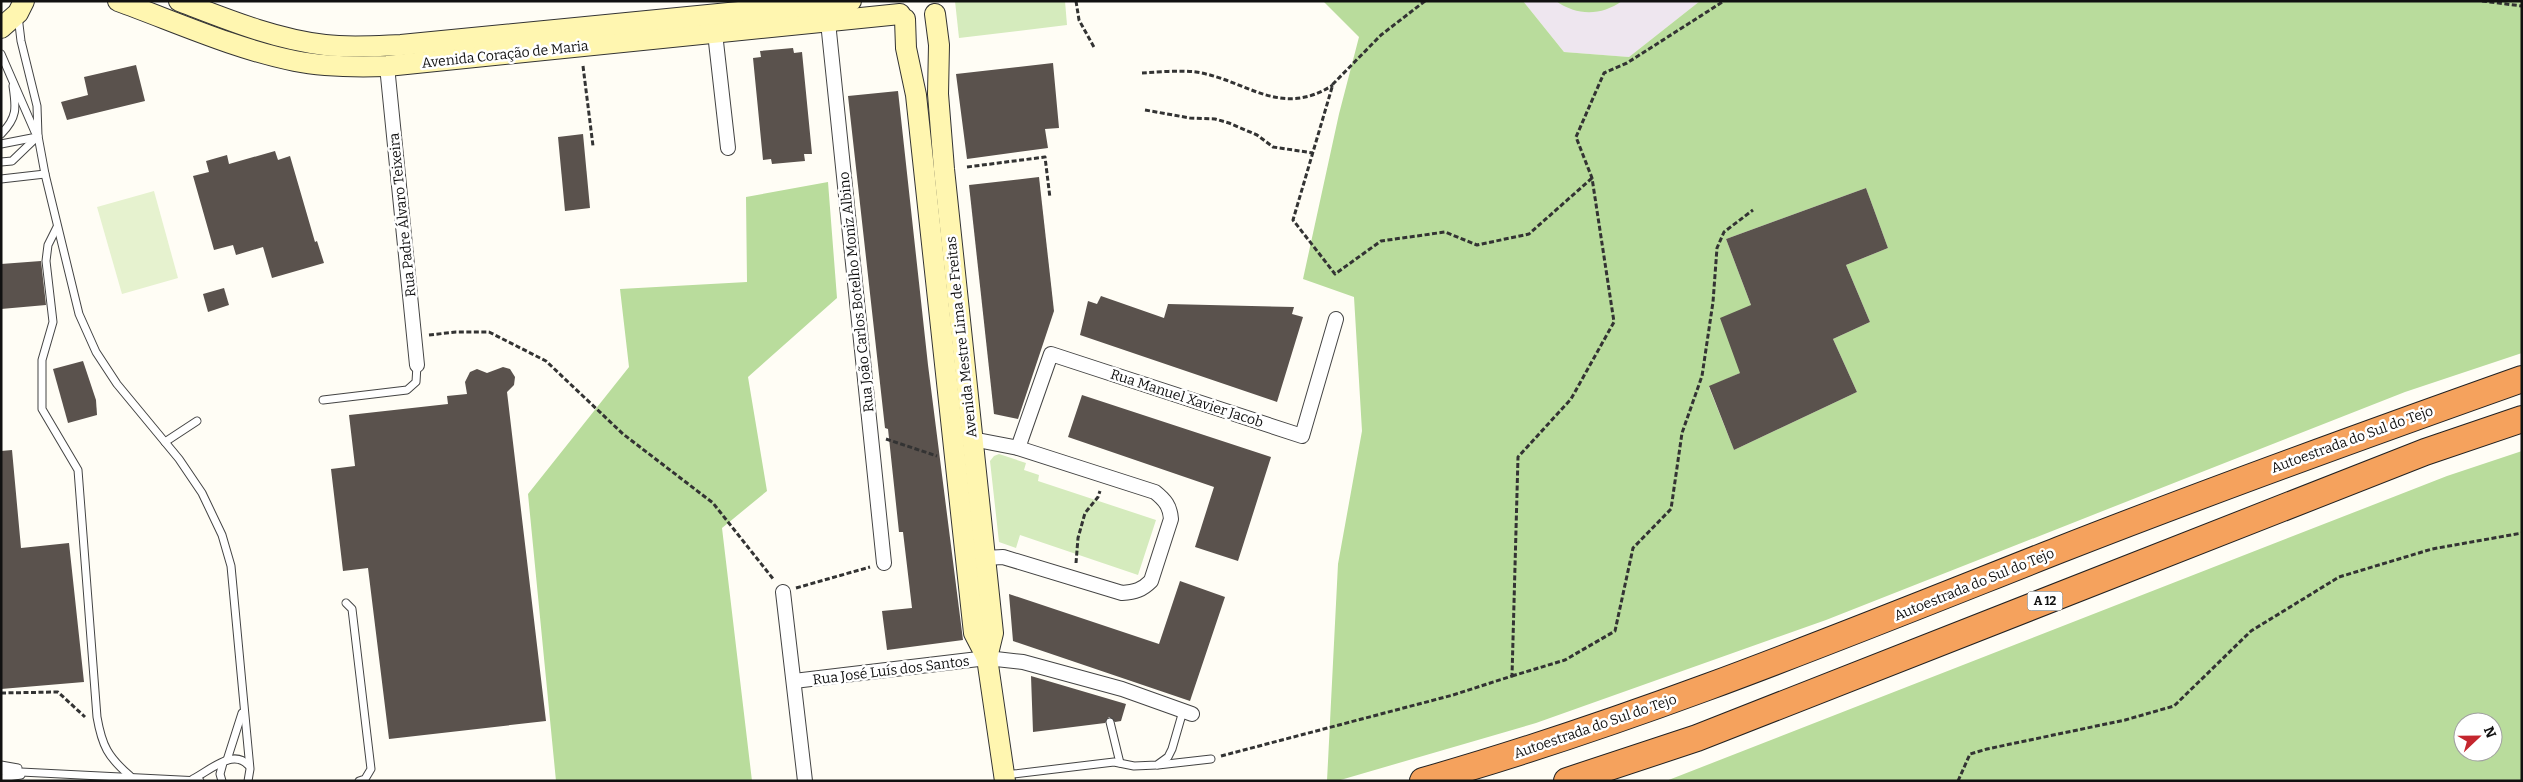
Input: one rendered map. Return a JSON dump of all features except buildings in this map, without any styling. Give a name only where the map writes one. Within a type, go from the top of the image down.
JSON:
[{"type":"highway","name":"Autoestrada do Sul do Tejo","points":[[1423,781],[1564,738],[1655,707],[1794,655],[2154,513],[2522,379]]},
{"type":"highway","name":"A 12","points":[[1567,781],[1697,738],[2416,456],[2522,419]]},
{"type":"street","name":"Avenida Coração de Maria","points":[[118,1],[254,51],[297,62],[335,66],[387,66],[828,22],[901,11],[910,22],[924,21],[936,8]]},
{"type":"street","name":"Avenida Coração de Maria","points":[[178,1],[211,7],[265,33],[304,42],[347,47],[376,46],[807,3],[851,1]]},
{"type":"street","points":[[1,28],[23,5]]},
{"type":"street","name":"Avenida Mestre Lima de Freitas","points":[[936,8],[939,45],[938,94],[944,169],[994,633],[987,658]]},
{"type":"street","name":"Avenida Mestre Lima de Freitas","points":[[901,11],[906,48],[916,95],[974,633],[987,658],[1005,778]]},
{"type":"street","name":"Rua João Carlos Botelho Moniz Albino","points":[[828,22],[884,563]]},
{"type":"street","points":[[715,33],[728,148]]},
{"type":"street","name":"Rua Padre Álvaro Teixeira","points":[[387,66],[417,365]]},
{"type":"street","name":"Rua Manuel Xavier Jacob","points":[[1018,448],[1051,354],[1302,436],[1336,319]]},
{"type":"street","points":[[972,439],[1018,448],[1155,492],[1165,500],[1170,509],[1171,519],[1151,580],[1144,588],[1134,592],[1122,593],[1003,557],[985,558]]},
{"type":"street","name":"Rua José Luís dos Santos","points":[[784,592],[804,781]]},
{"type":"street","name":"Rua José Luís dos Santos","points":[[794,682],[987,658],[1022,662],[1122,689],[1188,712]]},
{"type":"lane","points":[[23,5],[20,41],[37,106],[38,136],[45,174],[79,314],[96,352],[125,395],[165,442],[202,493],[222,536],[231,566],[248,765],[251,779]]},
{"type":"lane","points":[[1,54],[38,136]]},
{"type":"lane","points":[[1,134],[10,124],[16,110],[11,73]]},
{"type":"lane","points":[[1,144],[38,136]]},
{"type":"lane","points":[[1,162],[12,161],[38,136]]},
{"type":"lane","points":[[1,179],[45,174]]},
{"type":"lane","points":[[57,227],[48,245],[46,262],[53,322],[42,360],[42,409],[78,470],[84,565],[100,737],[107,753],[130,776]]},
{"type":"lane","points":[[323,400],[408,390],[416,382],[417,365]]},
{"type":"lane","points":[[165,442],[198,421]]},
{"type":"lane","points":[[346,603],[352,609],[371,769],[365,779],[359,781]]},
{"type":"lane","points":[[222,781],[220,774],[244,708]]},
{"type":"lane","points":[[1157,765],[1168,757],[1188,712]]},
{"type":"lane","points":[[1110,722],[1120,763]]},
{"type":"lane","points":[[1,771],[197,780],[225,761],[236,757],[248,765]]},
{"type":"lane","points":[[1005,778],[1114,762],[1134,766],[1211,759]]},
{"type":"lane","points":[[1,765],[41,772]]},
{"type":"lane","points":[[1,778],[41,772]]},
{"type":"path","points":[[1076,1],[1079,20],[1095,49]]},
{"type":"path","points":[[1142,73],[1196,72],[1218,77],[1266,96],[1284,98],[1318,94],[1334,84],[1381,35],[1425,1]]},
{"type":"path","points":[[1512,676],[1518,457],[1572,399],[1614,322],[1592,178],[1576,137],[1604,73],[1627,63],[1724,1]]},
{"type":"path","points":[[2482,1],[2522,6]]},
{"type":"path","points":[[583,66],[593,146]]},
{"type":"path","points":[[1334,84],[1293,220],[1335,274],[1381,241],[1446,232],[1477,244],[1529,234],[1592,178]]},
{"type":"path","points":[[1145,110],[1190,118],[1215,119],[1257,135],[1273,147],[1313,153]]},
{"type":"path","points":[[967,167],[1046,157],[1050,198]]},
{"type":"path","points":[[1211,759],[1453,695],[1565,660],[1615,631],[1633,548],[1671,509],[1682,434],[1702,376],[1713,302],[1717,248],[1724,232],[1753,210]]},
{"type":"path","points":[[414,337],[456,332],[489,332],[546,361],[623,434],[713,503],[784,592],[884,563]]},
{"type":"path","points":[[883,438],[942,458]]},
{"type":"path","points":[[1072,578],[1078,558],[1078,538],[1085,513],[1098,498],[1105,476]]},
{"type":"path","points":[[1958,781],[1970,754],[2126,720],[2174,706],[2251,631],[2339,577],[2432,550],[2522,533]]},
{"type":"path","points":[[1,693],[58,692],[88,719]]},
{"type":"shaded area","points":[[1523,1],[1700,1],[1629,57],[1564,52]]},
{"type":"green space","points":[[955,1],[1065,1],[1067,25],[959,38]]},
{"type":"green space","points":[[1323,1],[1523,1],[1564,52],[1629,57],[1700,1],[2522,1],[2522,353],[2405,392],[1826,620],[1536,723],[1337,781],[1327,781],[1338,564],[1362,431],[1354,297],[1303,279],[1339,114],[1359,37]],"holes":[[[1866,188],[1888,248],[1846,265],[1870,322],[1833,339],[1857,392],[1734,450],[1709,387],[1740,373],[1751,305],[1726,239]]]},
{"type":"green space","points":[[1556,1],[1622,1],[1597,12],[1581,12]]},
{"type":"green space","points":[[828,182],[837,298],[748,377],[767,491],[722,528],[752,781],[556,781],[528,494],[629,367],[620,289],[747,282],[746,197]]},
{"type":"green space","points":[[154,191],[178,278],[122,294],[97,207]]},
{"type":"green space","points":[[2522,451],[2522,781],[1666,781],[2447,476]]},
{"type":"green space","points":[[999,454],[1026,463],[1024,470],[1039,475],[1038,481],[1156,520],[1138,575],[1020,535],[1016,548],[999,542],[990,461]]}]
